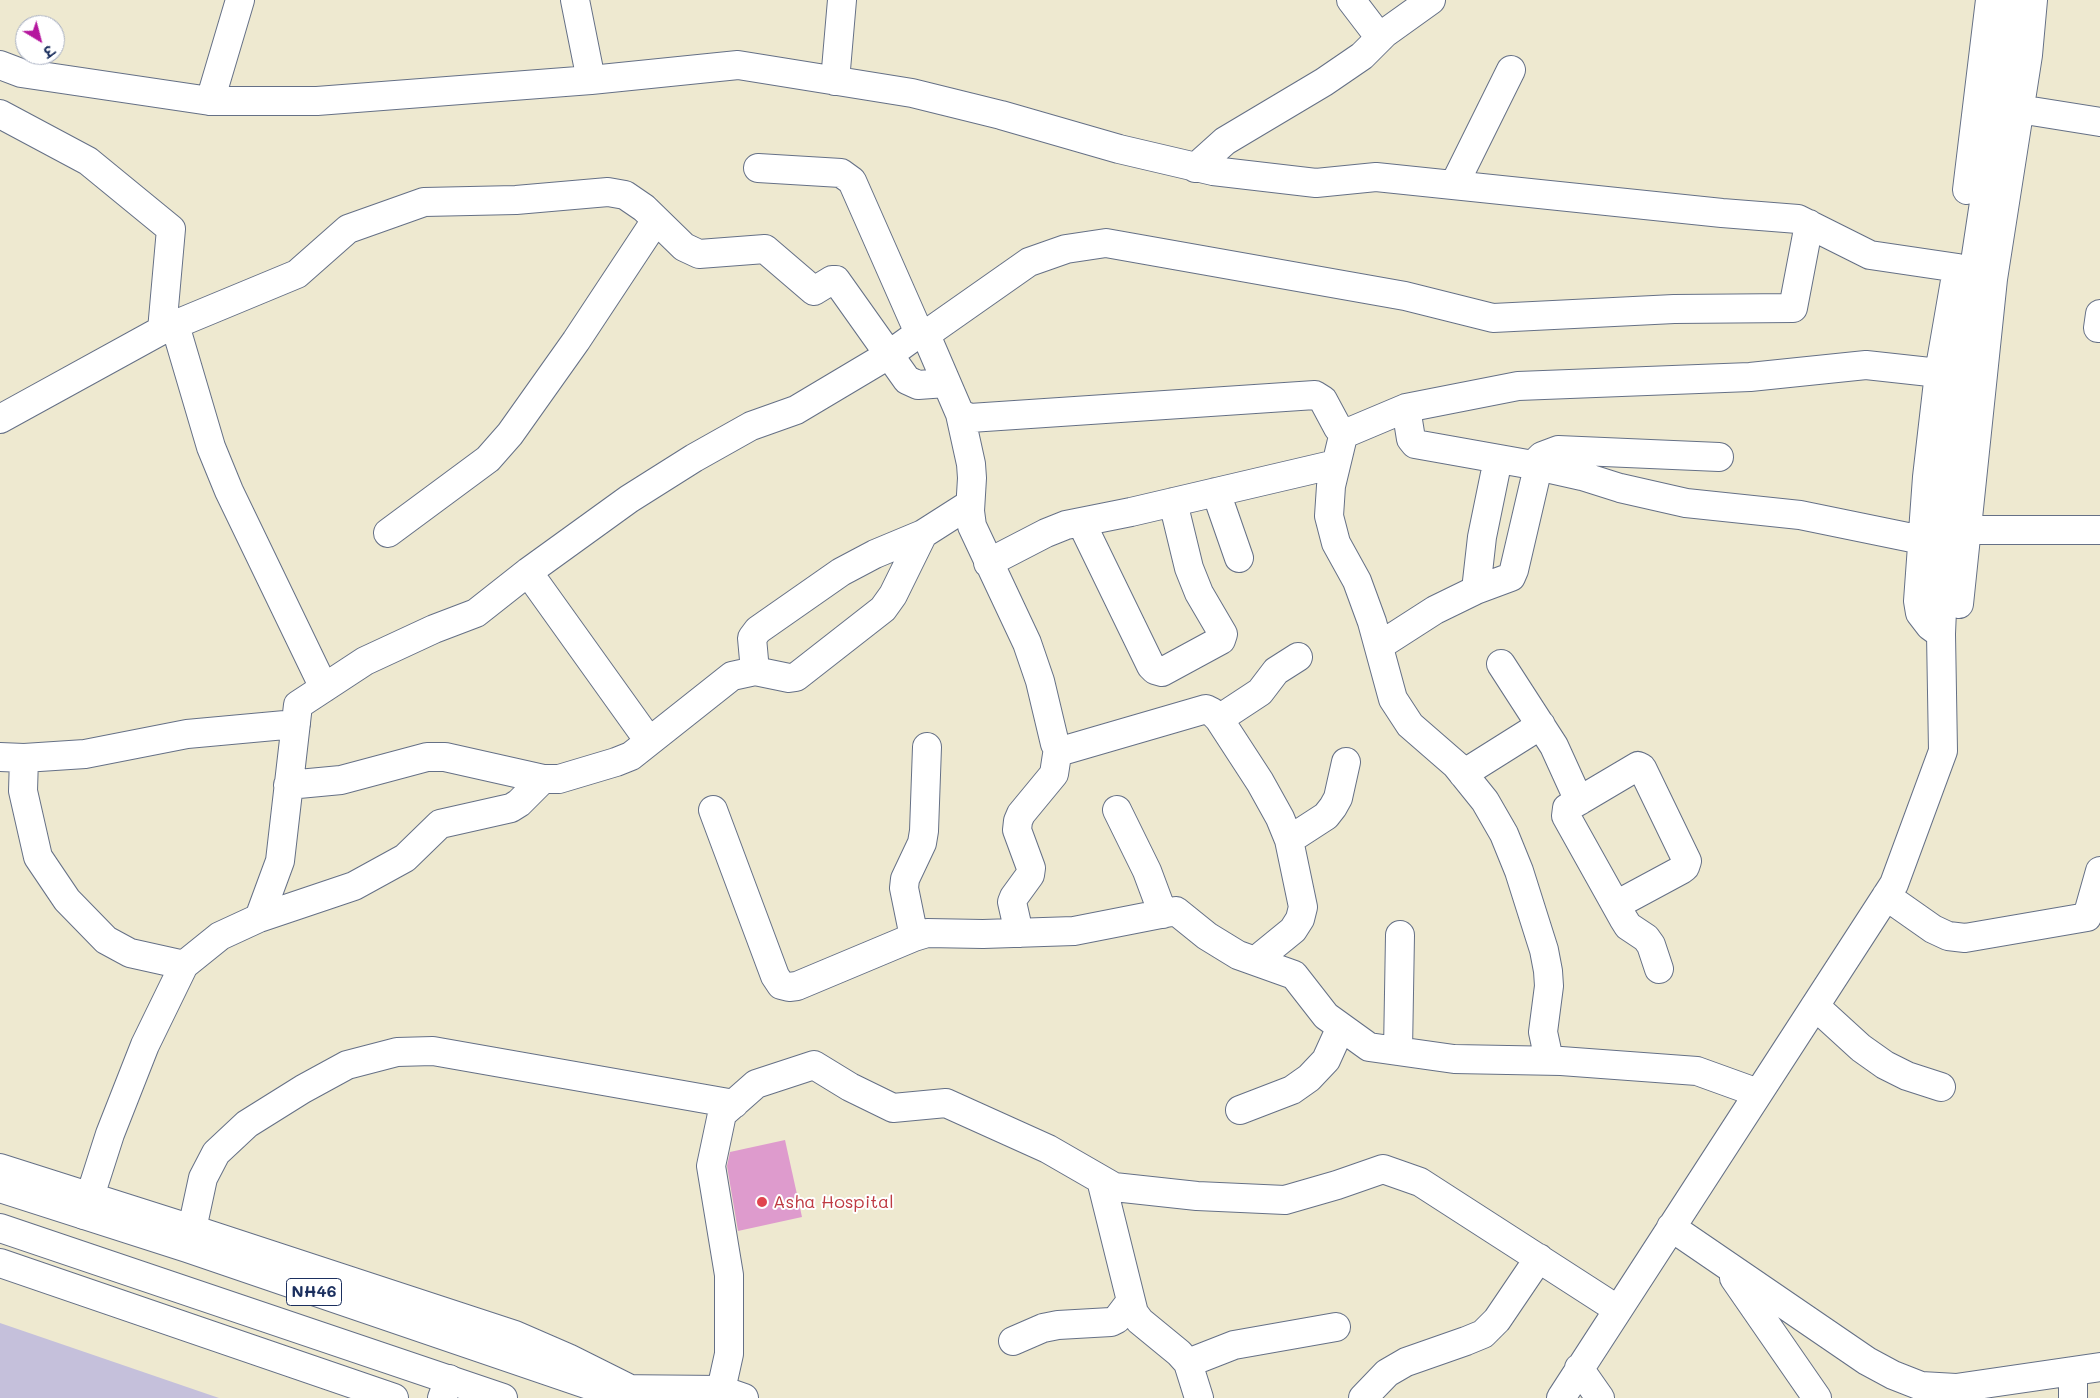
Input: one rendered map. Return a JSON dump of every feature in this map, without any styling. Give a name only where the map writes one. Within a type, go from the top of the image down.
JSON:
[{"type":"main road","points":[[210,101],[240,0]]},
{"type":"main road","points":[[575,0],[591,80]]},
{"type":"main road","points":[[835,81],[842,0]]},
{"type":"main road","points":[[1351,0],[1380,38]]},
{"type":"main road","points":[[1195,168],[1225,140],[1324,82],[1362,56],[1380,38],[1431,0]]},
{"type":"main road","points":[[1941,634],[1930,626],[1920,613],[1922,540],[1939,373],[1958,268],[1990,0]]},
{"type":"main road","points":[[1561,1398],[1894,884],[1943,751],[1941,634],[1946,514],[1975,262],[1998,110],[2009,0]]},
{"type":"main road","points":[[1941,634],[1952,624],[1957,612],[1993,279],[2028,54],[2033,0]]},
{"type":"main road","points":[[0,65],[20,73],[210,101],[317,101],[591,80],[738,66],[939,100],[1001,115],[1119,149],[1213,171],[1316,183],[1376,177],[1722,213],[1798,219],[1870,255],[1958,268]]},
{"type":"main road","points":[[1454,185],[1511,70]]},
{"type":"main road","points":[[2019,109],[2100,122]]},
{"type":"main road","points":[[0,114],[88,161],[171,229],[169,327],[228,491],[324,688]]},
{"type":"main road","points":[[758,168],[841,173],[852,181],[960,414],[971,464],[970,504],[972,526],[988,563],[1028,643],[1040,681],[1055,744],[1058,748],[1065,750],[1206,709],[1219,719],[1260,782],[1289,840],[1303,907],[1300,919],[1293,930],[1255,961]]},
{"type":"main road","points":[[0,419],[169,327],[297,274],[348,229],[424,202],[516,200],[608,192],[625,195],[644,208],[684,247],[698,254],[765,249],[814,291],[832,280],[836,280],[907,380],[918,385],[946,383]]},
{"type":"main road","points":[[388,533],[488,459],[510,434],[576,341],[656,220]]},
{"type":"main road","points":[[259,918],[280,861],[298,705],[365,661],[434,628],[476,613],[528,572],[629,499],[694,458],[751,426],[796,410],[922,334],[1029,262],[1066,250],[1106,243],[1405,296],[1493,318],[1674,309],[1793,308],[1809,224]]},
{"type":"main road","points":[[960,414],[970,418],[1315,395],[1323,400],[1338,428],[1344,432],[1349,432],[1406,408],[1518,386],[1750,377],[1866,365],[1939,373]]},
{"type":"main road","points":[[1406,408],[1412,439],[1415,444],[1582,476],[1620,488],[1686,503],[1800,515],[1922,540]]},
{"type":"main road","points":[[1344,432],[1331,486],[1329,516],[1336,543],[1357,581],[1379,646],[1393,699],[1410,725],[1456,765],[1485,801],[1504,834],[1519,871],[1544,950],[1548,971],[1548,986],[1543,1038],[1549,1060]]},
{"type":"main road","points":[[1379,646],[1435,610],[1476,590],[1511,577],[1536,466],[1542,456],[1558,450],[1719,458]]},
{"type":"main road","points":[[1476,590],[1482,537],[1498,459]]},
{"type":"main road","points":[[988,563],[1046,532],[1066,525],[1336,464]]},
{"type":"main road","points":[[1216,492],[1239,558]]},
{"type":"main road","points":[[1081,522],[1151,666],[1155,670],[1162,672],[1221,640],[1224,634],[1199,593],[1189,568],[1173,502]]},
{"type":"main road","points":[[755,671],[752,638],[758,630],[841,572],[874,554],[923,534],[970,504]]},
{"type":"main road","points":[[1967,530],[2100,530]]},
{"type":"main road","points":[[288,785],[342,780],[436,757],[445,757],[543,779],[559,779],[616,762],[631,756],[732,676],[755,671],[788,678],[796,677],[871,621],[883,609],[893,595],[923,534]]},
{"type":"main road","points":[[528,572],[649,741]]},
{"type":"main road","points":[[1219,719],[1260,692],[1276,671],[1298,657]]},
{"type":"main road","points":[[1501,664],[1554,746],[1579,801]]},
{"type":"main road","points":[[184,965],[130,953],[106,940],[67,900],[38,857],[23,791],[12,758],[85,754],[187,734],[296,724]]},
{"type":"main road","points":[[1463,774],[1541,725]]},
{"type":"main road","points":[[914,937],[904,888],[922,842],[924,831],[927,747]]},
{"type":"main road","points":[[1019,933],[1012,902],[1030,875],[1031,868],[1017,830],[1018,822],[1021,814],[1054,774],[1058,748]]},
{"type":"main road","points":[[1289,840],[1326,816],[1334,807],[1338,798],[1346,762]]},
{"type":"main road","points":[[1616,906],[1681,870],[1685,867],[1687,861],[1640,767],[1567,808],[1566,816],[1616,906],[1628,926],[1646,938],[1651,945],[1659,969]]},
{"type":"main road","points":[[87,1206],[110,1134],[145,1045],[184,965],[220,936],[259,918],[354,886],[405,858],[440,824],[510,808],[519,803],[543,779]]},
{"type":"main road","points":[[713,810],[780,985],[797,986],[927,933],[1074,931],[1176,911],[1207,936],[1238,955],[1294,975],[1326,1016],[1369,1048],[1454,1059],[1549,1060],[1697,1070],[1758,1093]]},
{"type":"main road","points":[[1117,810],[1164,914]]},
{"type":"main road","points":[[1886,896],[1932,929],[1948,936],[1965,938],[2094,919],[2100,871]]},
{"type":"main road","points":[[1398,1051],[1400,935]]},
{"type":"main road","points":[[1815,1006],[1861,1048],[1885,1065],[1907,1076],[1941,1087]]},
{"type":"main road","points":[[1240,1110],[1292,1090],[1310,1078],[1326,1060],[1341,1027]]},
{"type":"main road","points":[[192,1228],[204,1178],[216,1153],[247,1124],[304,1089],[347,1066],[397,1052],[433,1051],[734,1104]]},
{"type":"main road","points":[[0,1168],[87,1206],[192,1228],[515,1336],[568,1358],[628,1394],[732,1394],[729,1354],[729,1275],[711,1166],[722,1114],[756,1084],[814,1065],[850,1087],[893,1108],[946,1103],[1048,1149],[1114,1187],[1197,1196],[1286,1200],[1337,1185],[1384,1168],[1420,1182],[1618,1309]]},
{"type":"main road","points":[[1101,1180],[1134,1313],[1140,1321],[1178,1353],[1188,1364],[1199,1398]]},
{"type":"main road","name":"NH46","points":[[0,1188],[87,1206],[601,1389],[628,1394]]},
{"type":"main road","points":[[1670,1227],[1867,1361],[1893,1375],[1921,1386],[1956,1388],[2100,1367]]},
{"type":"main road","name":"NH46","points":[[0,1228],[445,1389],[503,1398]]},
{"type":"main road","points":[[1363,1398],[1387,1373],[1406,1362],[1482,1334],[1497,1320],[1539,1258]]},
{"type":"main road","points":[[0,1263],[394,1398]]},
{"type":"main road","points":[[1724,1264],[1817,1398]]},
{"type":"main road","points":[[1013,1341],[1043,1328],[1117,1320],[1130,1302]]},
{"type":"main road","points":[[1188,1364],[1234,1345],[1336,1327]]},
{"type":"main road","points":[[1579,1368],[1600,1398]]},
{"type":"main road","points":[[2072,1371],[2073,1398]]},
{"type":"shaded area","points":[[0,1323],[219,1398],[0,1398]]},
{"type":"building","points":[[785,1140],[802,1217],[738,1231],[727,1166],[730,1152]]},
{"type":"place","name":"Asha Hospital","points":[[762,1202]]}]
